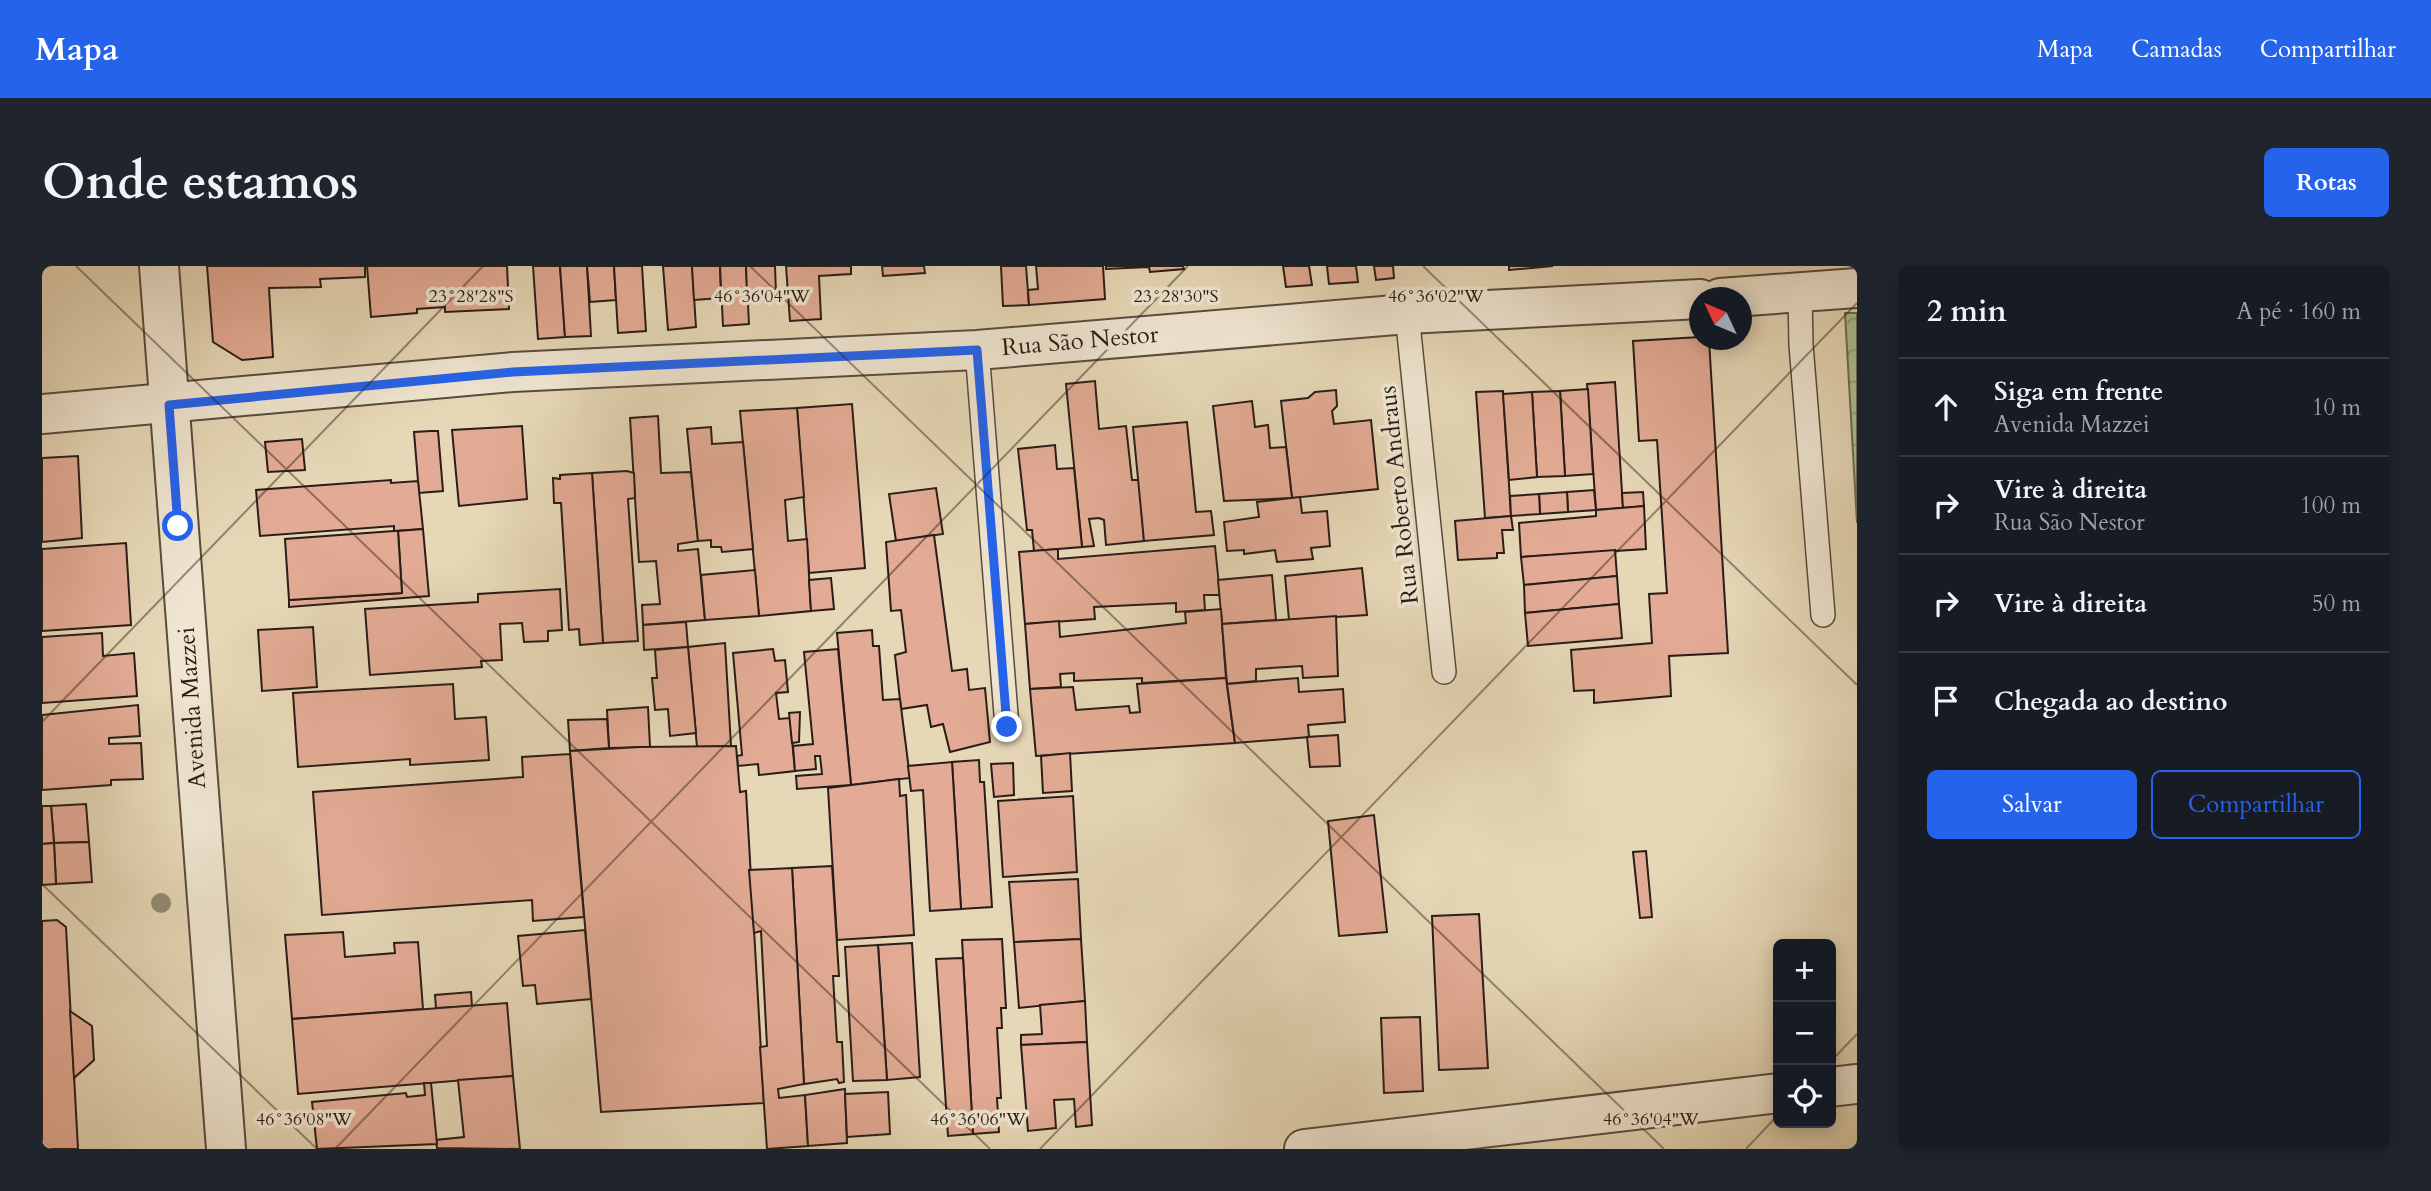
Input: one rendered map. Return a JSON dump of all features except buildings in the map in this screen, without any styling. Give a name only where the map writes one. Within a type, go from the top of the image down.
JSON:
[{"type":"street","name":"Avenida Mazzei","points":[[159,266],[226,1149]]},
{"type":"street","points":[[1752,296],[1857,288]]},
{"type":"street","name":"Rua São Nestor","points":[[42,414],[169,405],[513,372],[977,350],[1407,314],[1689,300]]},
{"type":"street","points":[[1311,1149],[1773,1094]]},
{"type":"lane","points":[[1800,293],[1801,345],[1823,615]]},
{"type":"lane","name":"Rua Roberto Andraus","points":[[1407,314],[1444,671]]},
{"type":"lane","points":[[977,350],[1007,727]]},
{"type":"green space","points":[[1845,313],[1857,313],[1857,523]]},
{"type":"route","points":[[178,526],[169,405],[513,372],[977,350],[1007,727]]}]
